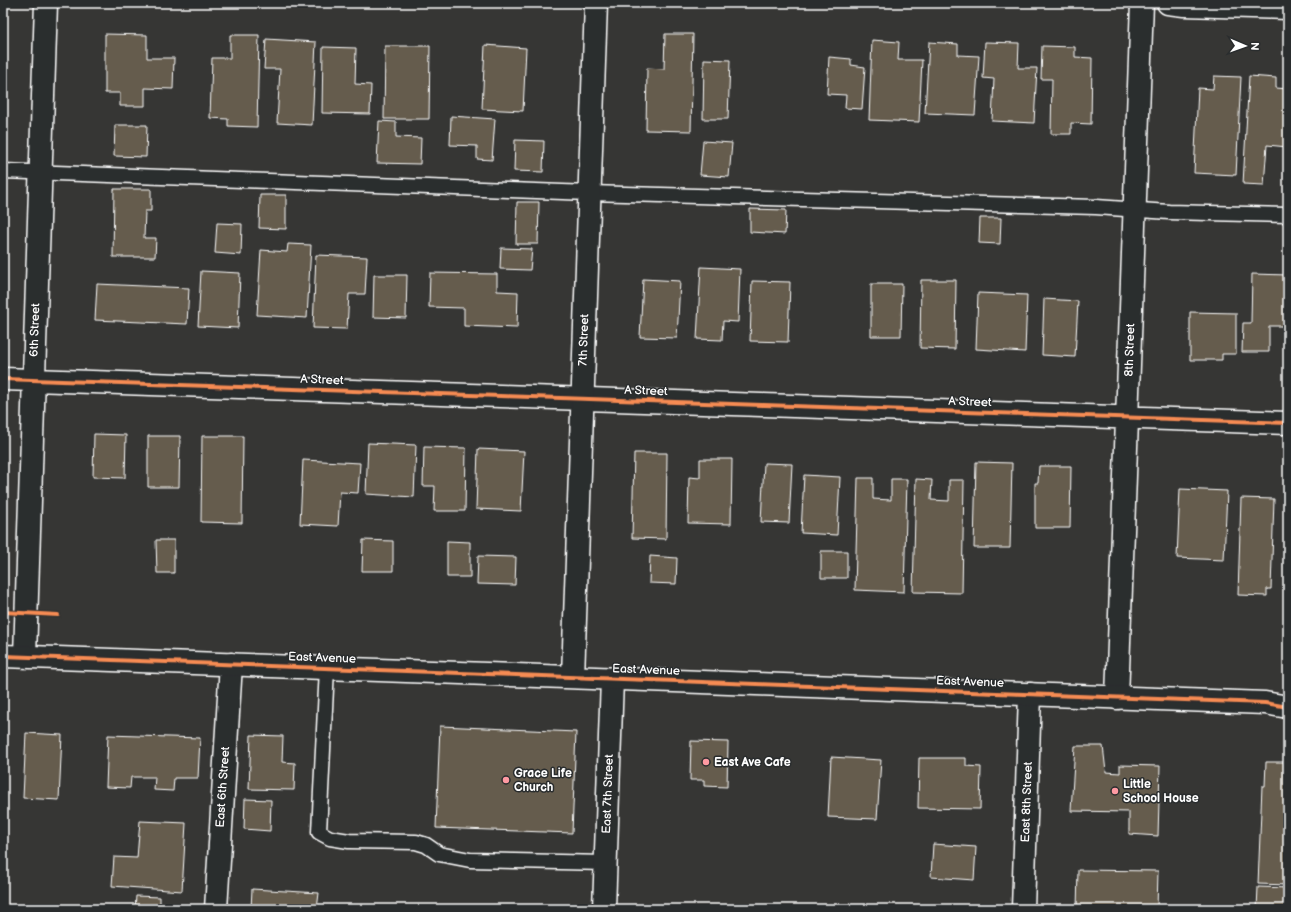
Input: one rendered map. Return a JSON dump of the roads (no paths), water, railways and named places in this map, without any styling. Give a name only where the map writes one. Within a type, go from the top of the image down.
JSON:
[{"type":"street","name":"6th Street","points":[[25,656],[46,3]]},
{"type":"street","name":"7th Street","points":[[573,677],[596,3]]},
{"type":"street","name":"8th Street","points":[[1117,698],[1142,3]]},
{"type":"street","points":[[1168,3],[1184,5],[1288,8]]},
{"type":"street","name":"A Street","points":[[3,379],[1288,423]]},
{"type":"street","name":"East Avenue","points":[[3,656],[1265,703],[1288,707]]},
{"type":"street","name":"East 6th Street","points":[[216,909],[231,664]]},
{"type":"street","name":"East 7th Street","points":[[604,909],[612,679]]},
{"type":"street","name":"East 8th Street","points":[[1023,909],[1030,694]]},
{"type":"lane","points":[[3,171],[589,192],[1096,207],[1168,212],[1288,215]]},
{"type":"lane","points":[[327,668],[319,832],[330,838],[350,841],[416,842],[426,844],[438,854],[470,860],[605,864]]},
{"type":"place","name":"East Ave Cafe","points":[[706,762]]},
{"type":"place","name":"Grace Life Church","points":[[506,780]]},
{"type":"place","name":"Little School House","points":[[1115,791]]}]
